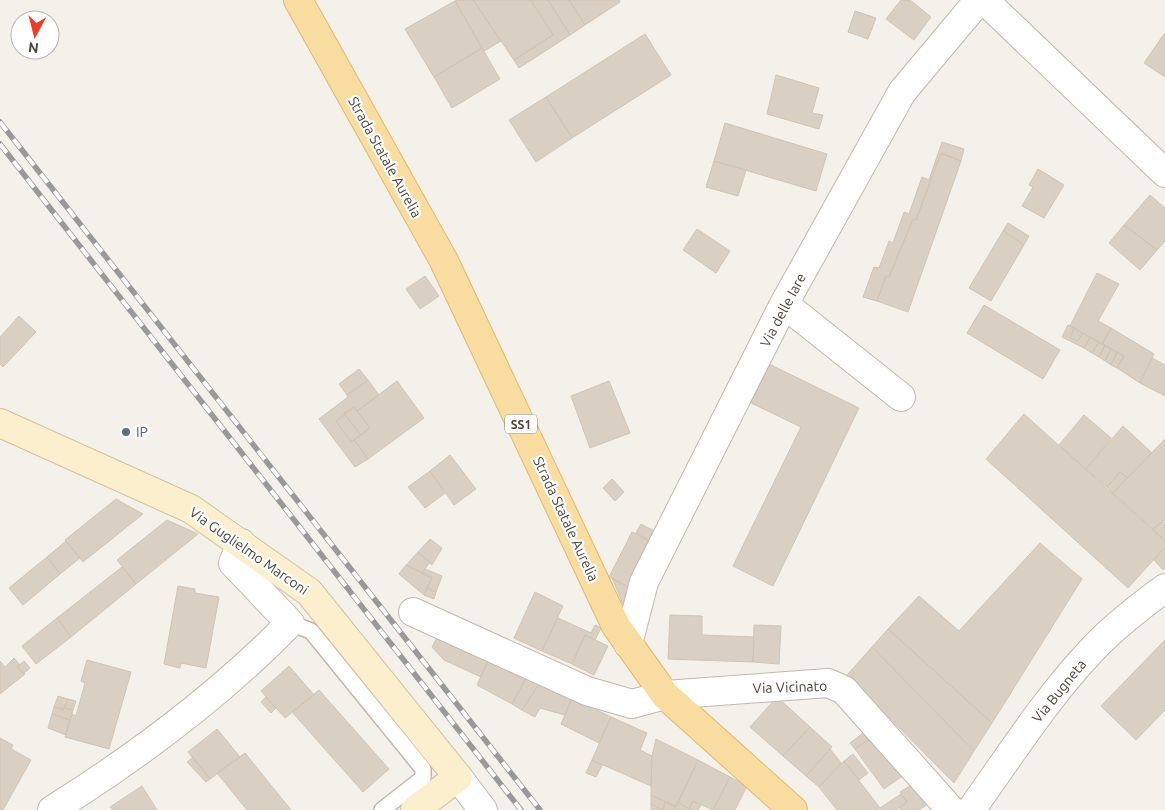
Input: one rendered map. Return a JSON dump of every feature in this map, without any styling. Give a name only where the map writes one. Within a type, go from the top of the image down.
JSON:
[{"type":"main road","name":"Strada Statale Aurelia","points":[[298,0],[444,261],[616,626],[665,695],[793,810]]},
{"type":"street","name":"Via delle Iare","points":[[628,644],[644,582],[784,304],[902,92],[979,0]]},
{"type":"street","points":[[984,0],[1165,173]]},
{"type":"street","points":[[784,304],[901,397]]},
{"type":"street","name":"Via Guglielmo Marconi","points":[[0,423],[191,509],[309,592],[458,778]]},
{"type":"street","points":[[52,810],[113,772],[196,710],[264,650],[290,624],[233,563],[241,543]]},
{"type":"street","name":"Via Bugneta","points":[[970,810],[1051,698],[1090,652],[1132,612],[1165,588]]},
{"type":"street","points":[[413,612],[587,691],[632,704],[665,695]]},
{"type":"street","name":"Via Vicinato","points":[[665,695],[828,683],[844,690],[950,810]]},
{"type":"street","points":[[415,810],[458,778],[483,810]]},
{"type":"lane","points":[[290,624],[311,631],[424,769],[423,778],[382,810]]},
{"type":"building","points":[[473,0],[501,41],[484,51],[455,1]]},
{"type":"building","points":[[473,0],[531,0],[553,35],[514,60]]},
{"type":"building","points":[[531,0],[548,0],[570,35],[519,68],[514,60],[553,35]]},
{"type":"building","points":[[548,0],[569,0],[585,25],[570,35]]},
{"type":"building","points":[[569,0],[619,0],[620,2],[585,25]]},
{"type":"building","points":[[901,0],[910,0],[931,17],[914,40],[886,19]]},
{"type":"building","points":[[455,1],[482,48],[434,77],[405,29]]},
{"type":"building","points":[[855,11],[876,18],[868,39],[848,32]]},
{"type":"building","points":[[645,34],[671,75],[572,138],[546,97]]},
{"type":"building","points":[[1165,34],[1165,77],[1144,63]]},
{"type":"building","points":[[482,48],[500,79],[452,108],[434,77]]},
{"type":"building","points":[[776,75],[819,88],[812,113],[823,115],[819,129],[767,114]]},
{"type":"building","points":[[546,97],[572,138],[536,162],[509,120]]},
{"type":"building","points":[[725,123],[827,154],[816,191],[714,161]]},
{"type":"building","points":[[942,142],[964,149],[961,161],[941,153],[916,220],[913,219],[889,277],[886,276],[877,301],[863,297],[874,267],[879,268],[889,241],[893,243],[904,212],[909,214],[922,177],[929,180]]},
{"type":"building","points":[[941,153],[961,161],[908,312],[877,301],[886,276],[889,277],[913,219],[916,220]]},
{"type":"building","points":[[714,161],[746,170],[738,196],[706,187]]},
{"type":"building","points":[[1038,169],[1064,185],[1044,218],[1022,206],[1033,187],[1029,185]]},
{"type":"building","points":[[1150,195],[1165,208],[1165,241],[1157,250],[1124,225]]},
{"type":"building","points":[[1008,223],[1029,236],[1024,245],[1003,231]]},
{"type":"building","points":[[1124,225],[1157,250],[1140,270],[1109,243]]},
{"type":"building","points":[[697,229],[730,251],[716,273],[683,250]]},
{"type":"building","points":[[1003,231],[1024,245],[991,301],[969,288]]},
{"type":"building","points":[[1097,273],[1119,284],[1098,321],[1111,328],[1102,344],[1070,326]]},
{"type":"building","points":[[425,276],[439,296],[420,309],[406,289]]},
{"type":"building","points":[[984,305],[1060,350],[1043,379],[967,333]]},
{"type":"building","points":[[19,316],[36,332],[3,367],[0,364],[0,337]]},
{"type":"building","points":[[1068,325],[1074,328],[1070,338],[1078,341],[1083,333],[1090,337],[1084,348],[1062,337]]},
{"type":"building","points":[[1074,328],[1083,333],[1078,341],[1070,338]]},
{"type":"building","points":[[1111,328],[1154,354],[1140,383],[1117,368],[1124,356],[1102,344]]},
{"type":"building","points":[[1090,337],[1099,342],[1092,353],[1084,348]]},
{"type":"building","points":[[1099,342],[1105,345],[1099,357],[1092,353]]},
{"type":"building","points":[[1105,345],[1111,349],[1105,361],[1099,357]]},
{"type":"building","points":[[1111,349],[1117,353],[1111,365],[1105,361]]},
{"type":"building","points":[[1117,353],[1124,356],[1117,368],[1111,365]]},
{"type":"building","points":[[1152,358],[1165,365],[1165,396],[1140,383]]},
{"type":"building","points":[[769,364],[859,408],[773,586],[733,566],[801,427],[751,403]]},
{"type":"building","points":[[359,369],[368,380],[347,395],[339,384]]},
{"type":"building","points":[[368,380],[379,395],[357,411],[354,407],[336,421],[351,442],[354,440],[368,459],[355,467],[319,419]]},
{"type":"building","points":[[397,381],[424,418],[368,459],[354,440],[370,428],[357,411]]},
{"type":"building","points":[[609,381],[630,433],[590,448],[571,396]]},
{"type":"building","points":[[354,407],[370,428],[361,435],[344,413]]},
{"type":"building","points":[[1024,414],[1165,541],[1165,547],[1128,588],[986,459]]},
{"type":"building","points":[[345,415],[361,435],[351,442],[336,421]]},
{"type":"building","points":[[1084,415],[1111,438],[1086,469],[1059,445]]},
{"type":"building","points":[[1123,426],[1152,453],[1127,478],[1120,472],[1107,487],[1086,469]]},
{"type":"building","points":[[1165,439],[1165,520],[1153,529],[1113,493]]},
{"type":"building","points":[[450,455],[476,489],[454,505],[430,471]]},
{"type":"building","points":[[430,471],[445,493],[425,508],[408,487]]},
{"type":"building","points":[[1120,472],[1127,478],[1113,493],[1107,487]]},
{"type":"building","points":[[612,479],[624,492],[615,501],[603,488]]},
{"type":"building","points":[[116,499],[143,514],[83,562],[65,540]]},
{"type":"building","points":[[167,520],[198,534],[136,584],[117,560]]},
{"type":"building","points":[[1163,521],[1165,524],[1165,541],[1153,529]]},
{"type":"building","points":[[641,524],[660,534],[655,544],[636,533]]},
{"type":"building","points":[[632,532],[655,544],[632,589],[609,577]]},
{"type":"building","points":[[430,539],[442,548],[432,565],[418,552]]},
{"type":"building","points":[[66,541],[80,558],[60,574],[47,557]]},
{"type":"building","points":[[1040,543],[1082,579],[992,723],[888,629],[919,596],[959,631]]},
{"type":"building","points":[[1165,547],[1165,568],[1163,570],[1154,560]]},
{"type":"building","points":[[418,552],[430,562],[422,573],[406,565]]},
{"type":"building","points":[[47,557],[60,574],[23,605],[9,588]]},
{"type":"building","points":[[406,565],[432,578],[424,595],[399,574]]},
{"type":"building","points":[[122,567],[136,584],[71,637],[57,618]]},
{"type":"building","points":[[425,569],[442,576],[436,592],[427,588],[432,578],[422,573]]},
{"type":"building","points":[[612,578],[630,588],[623,604]]},
{"type":"building","points":[[178,586],[195,589],[195,593],[219,597],[206,668],[181,663],[180,668],[164,664]]},
{"type":"building","points":[[427,588],[436,592],[434,599],[424,595]]},
{"type":"building","points":[[535,592],[563,606],[542,651],[514,638]]},
{"type":"building","points":[[670,615],[702,616],[702,635],[754,637],[753,662],[668,659]]},
{"type":"building","points":[[57,618],[71,637],[36,664],[22,646]]},
{"type":"building","points":[[558,618],[591,633],[595,625],[601,628],[595,640],[585,635],[572,664],[542,651]]},
{"type":"building","points":[[754,625],[781,626],[779,664],[753,662]]},
{"type":"building","points":[[888,629],[992,723],[974,751],[872,647]]},
{"type":"building","points":[[585,635],[608,646],[594,675],[572,664]]},
{"type":"building","points":[[438,636],[488,661],[481,677],[444,660],[432,647]]},
{"type":"building","points":[[1165,640],[1165,710],[1136,740],[1101,706]]},
{"type":"building","points":[[872,647],[974,751],[954,783],[847,675]]},
{"type":"building","points":[[14,658],[20,665],[17,667],[25,674],[0,694],[0,661],[5,667]]},
{"type":"building","points":[[87,660],[131,672],[109,749],[65,737],[72,714],[76,716],[85,683],[81,681]]},
{"type":"building","points":[[24,661],[30,668],[23,674],[17,667]]},
{"type":"building","points":[[488,661],[525,680],[512,704],[477,685]]},
{"type":"building","points":[[289,666],[314,695],[285,718],[261,691]]},
{"type":"building","points":[[528,675],[541,681],[522,710],[512,704]]},
{"type":"building","points":[[541,681],[572,698],[565,715],[540,708],[535,717],[522,710]]},
{"type":"building","points":[[319,690],[389,769],[363,792],[292,712]]},
{"type":"building","points":[[58,696],[68,699],[63,710],[54,707]]},
{"type":"building","points":[[266,697],[276,708],[271,713],[261,702]]},
{"type":"building","points":[[777,697],[810,727],[783,756],[750,727]]},
{"type":"building","points":[[572,698],[611,717],[599,743],[561,724]]},
{"type":"building","points":[[68,699],[76,701],[73,710],[65,708]]},
{"type":"building","points":[[54,707],[73,710],[70,720],[52,714]]},
{"type":"building","points":[[52,714],[70,720],[66,735],[48,728]]},
{"type":"building","points":[[611,717],[647,733],[640,750],[652,756],[651,786],[592,760]]},
{"type":"building","points":[[810,727],[832,747],[806,776],[783,756]]},
{"type":"building","points":[[217,729],[240,757],[210,779],[188,752]]},
{"type":"building","points":[[863,733],[868,740],[855,749],[850,743]]},
{"type":"building","points":[[876,734],[905,774],[884,789],[855,749]]},
{"type":"building","points":[[0,738],[13,745],[11,749],[31,760],[3,810],[0,810]]},
{"type":"building","points":[[656,739],[698,760],[676,807],[651,795],[652,756]]},
{"type":"building","points":[[830,749],[841,763],[819,787],[806,776]]},
{"type":"building","points":[[245,753],[291,810],[247,810],[217,773]]},
{"type":"building","points":[[853,754],[868,773],[859,780],[844,761]]},
{"type":"building","points":[[193,757],[210,779],[206,782],[187,762]]},
{"type":"building","points":[[592,760],[602,765],[596,777],[586,773]]},
{"type":"building","points":[[698,760],[730,777],[713,810],[693,801],[689,809],[678,802]]},
{"type":"building","points":[[844,761],[880,808],[877,810],[837,810],[819,787]]},
{"type":"building","points":[[730,777],[747,786],[735,810],[713,810]]},
{"type":"building","points":[[913,784],[928,804],[919,810],[901,810],[899,808],[907,802],[900,792]]},
{"type":"building","points":[[142,786],[157,810],[113,810],[110,807]]},
{"type":"building","points":[[901,794],[907,802],[896,810],[882,810],[880,808]]},
{"type":"building","points":[[651,795],[665,802],[663,810],[651,804]]},
{"type":"building","points":[[693,801],[701,805],[698,810],[673,810],[678,802],[689,809]]},
{"type":"building","points":[[665,802],[675,806],[673,810],[663,810]]},
{"type":"building","points":[[651,804],[663,810],[651,810]]},
{"type":"railway","points":[[0,122],[540,810]]},
{"type":"railway","points":[[0,144],[521,810]]},
{"type":"place","name":"IP","points":[[126,432]]}]
